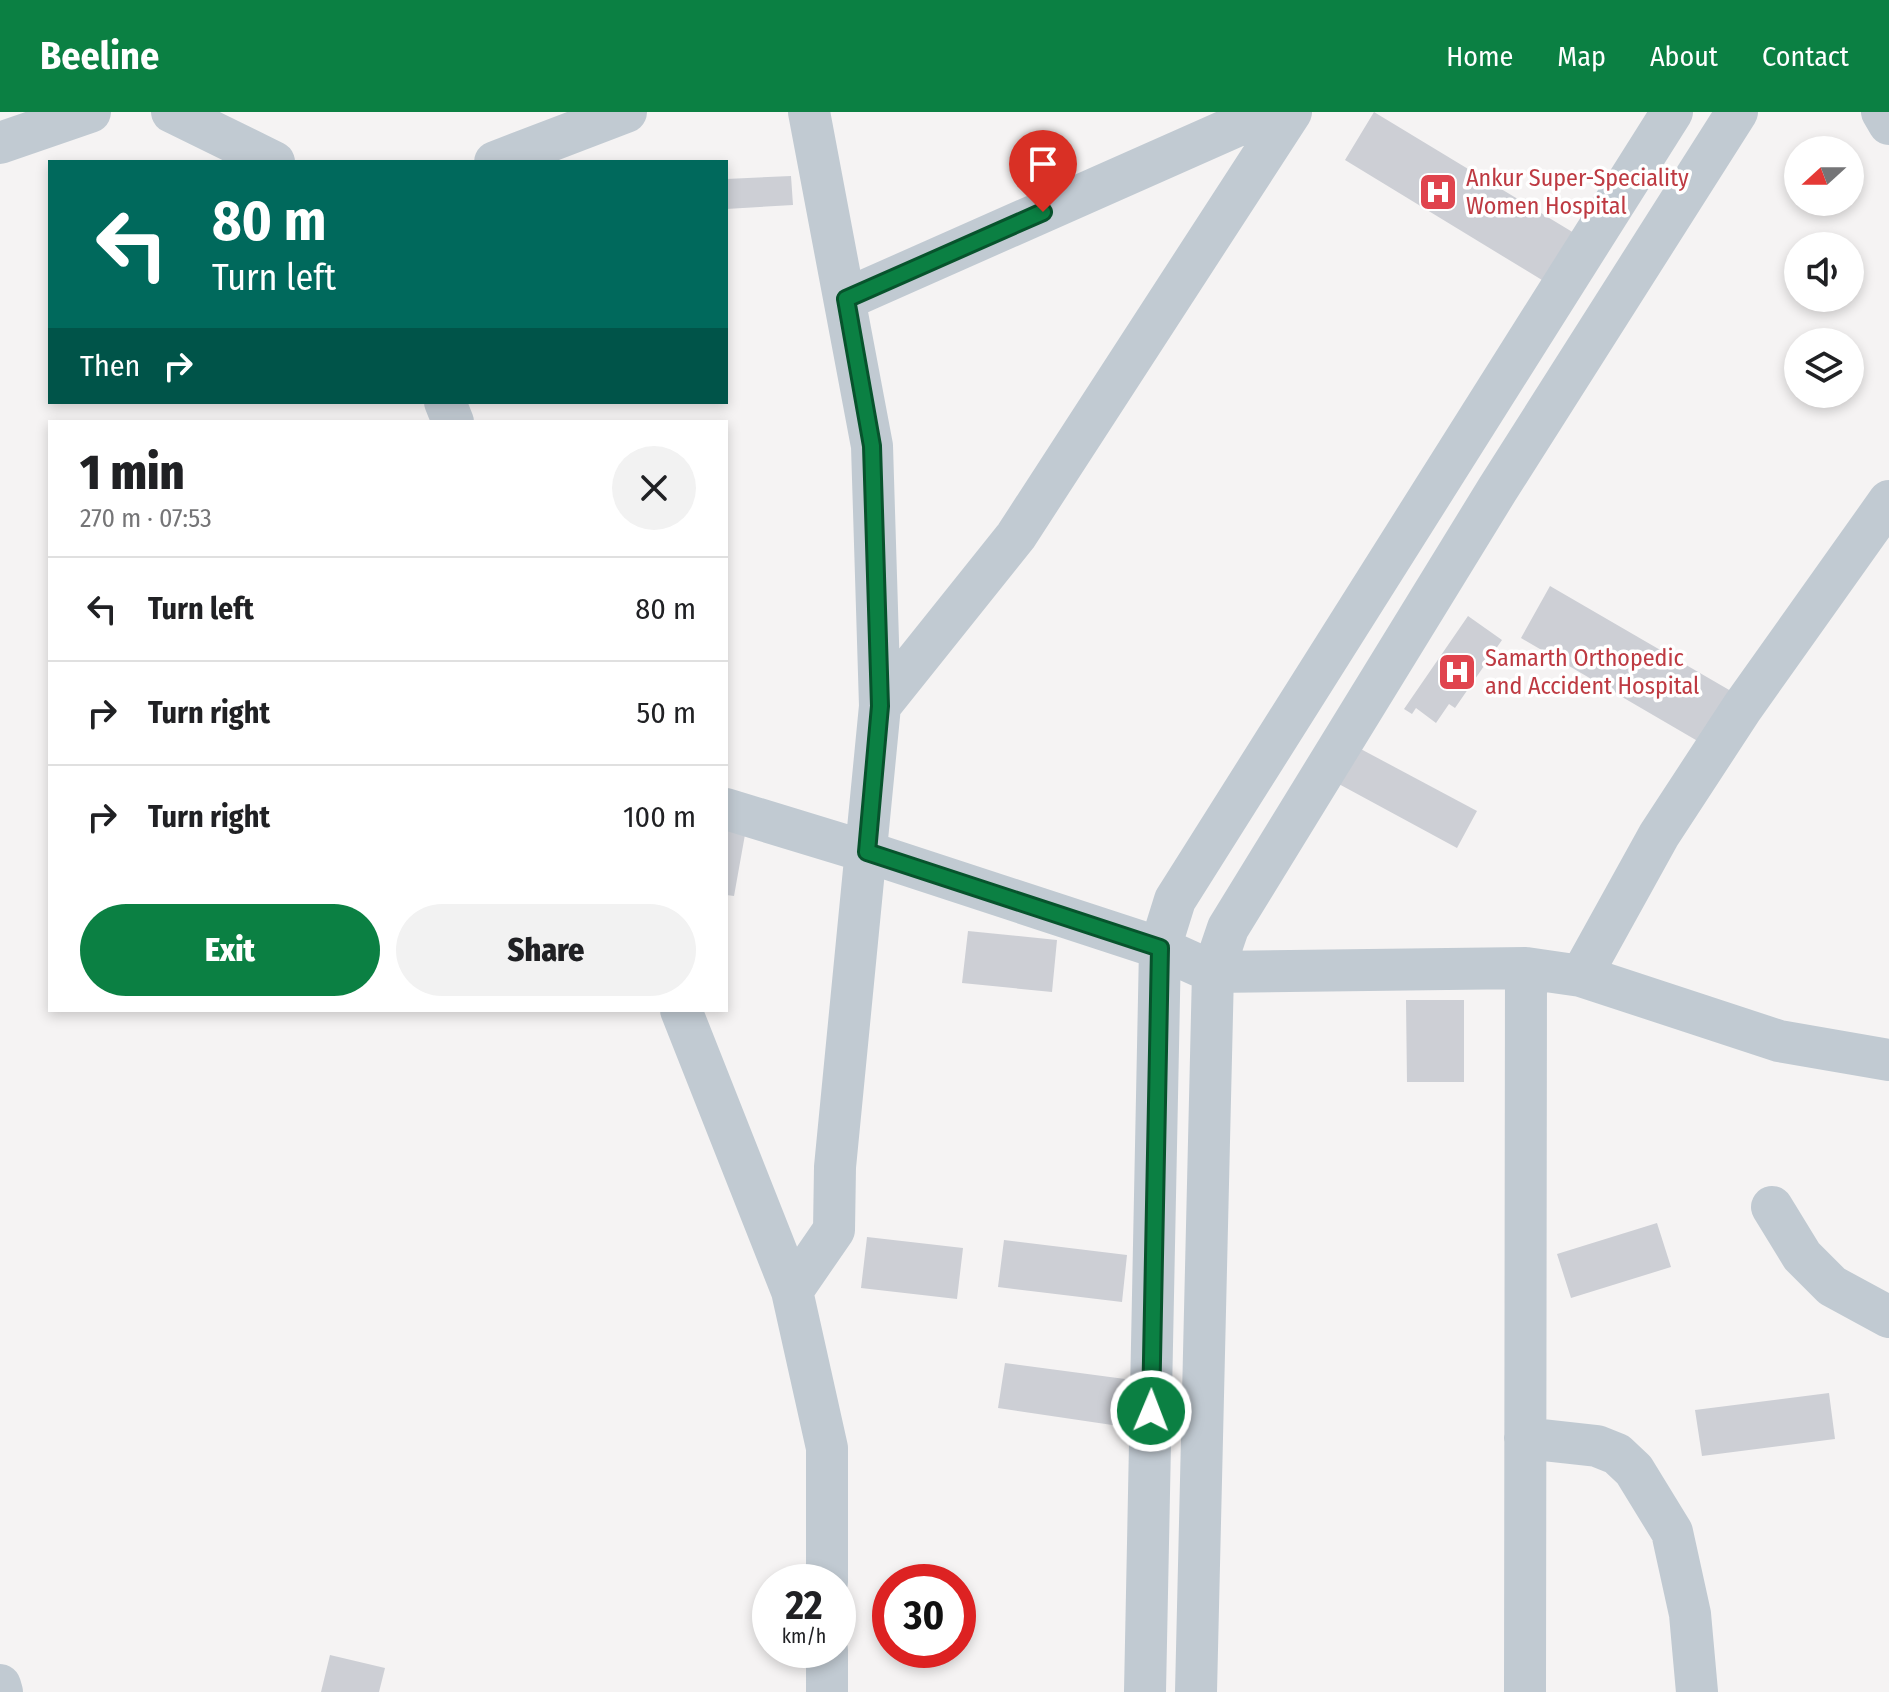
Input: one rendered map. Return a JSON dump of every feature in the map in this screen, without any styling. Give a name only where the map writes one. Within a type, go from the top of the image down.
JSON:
[{"type":"street","points":[[0,143],[90,112]]},
{"type":"street","points":[[172,112],[270,160]]},
{"type":"street","points":[[500,160],[626,112]]},
{"type":"street","points":[[792,1291],[834,1230],[835,1167],[880,706],[872,446],[809,112]]},
{"type":"street","points":[[846,299],[1268,112]]},
{"type":"street","points":[[880,706],[1016,536],[1291,112]]},
{"type":"street","points":[[1145,1692],[1160,948],[1175,900],[1672,112]]},
{"type":"street","points":[[1196,1692],[1213,972],[1228,928],[1497,490],[1737,112]]},
{"type":"street","points":[[1882,112],[1889,124]]},
{"type":"street","points":[[1581,976],[1659,835],[1742,708],[1889,501]]},
{"type":"street","points":[[728,810],[1160,948],[1213,972],[1526,968],[1581,976],[1779,1041],[1889,1060]]},
{"type":"street","points":[[1525,1692],[1526,968]]},
{"type":"street","points":[[682,1012],[792,1291],[827,1448],[827,1564]]},
{"type":"street","points":[[1772,1207],[1802,1256],[1832,1286],[1889,1317]]},
{"type":"street","points":[[1525,1438],[1597,1446],[1617,1454],[1634,1470],[1672,1532],[1690,1614],[1697,1692]]},
{"type":"street","points":[[827,1668],[827,1692]]},
{"type":"street","points":[[0,1685],[2,1692]]},
{"type":"building","points":[[1374,112],[1584,239],[1555,288],[1345,160]]},
{"type":"building","points":[[791,176],[793,205],[728,209],[728,179]]},
{"type":"building","points":[[1550,586],[1743,698],[1713,750],[1521,638]]},
{"type":"building","points":[[1468,616],[1502,640],[1455,708],[1449,704],[1436,723],[1416,708],[1412,714],[1404,709]]},
{"type":"building","points":[[1357,747],[1477,811],[1457,848],[1337,783]]},
{"type":"building","points":[[728,825],[746,829],[734,896],[728,895]]},
{"type":"building","points":[[968,931],[1057,940],[1052,992],[962,983]]},
{"type":"building","points":[[1406,1000],[1464,1000],[1464,1082],[1407,1082]]},
{"type":"building","points":[[1657,1223],[1671,1267],[1571,1298],[1557,1254]]},
{"type":"building","points":[[867,1237],[963,1248],[957,1299],[861,1288]]},
{"type":"building","points":[[1004,1240],[1127,1255],[1122,1302],[998,1287]]},
{"type":"building","points":[[1005,1363],[1125,1379],[1119,1426],[998,1408]]},
{"type":"building","points":[[1829,1393],[1835,1439],[1702,1456],[1695,1410]]},
{"type":"building","points":[[330,1655],[385,1668],[379,1692],[321,1692]]},
{"type":"place","name":"Ankur Super-Speciality Women Hospital","points":[[1438,192]]},
{"type":"place","name":"Samarth Orthopedic and Accident Hospital","points":[[1457,672]]},
{"type":"route","points":[[1043,212],[846,299],[872,446],[880,706],[867,852],[1160,948],[1151,1411]]}]
